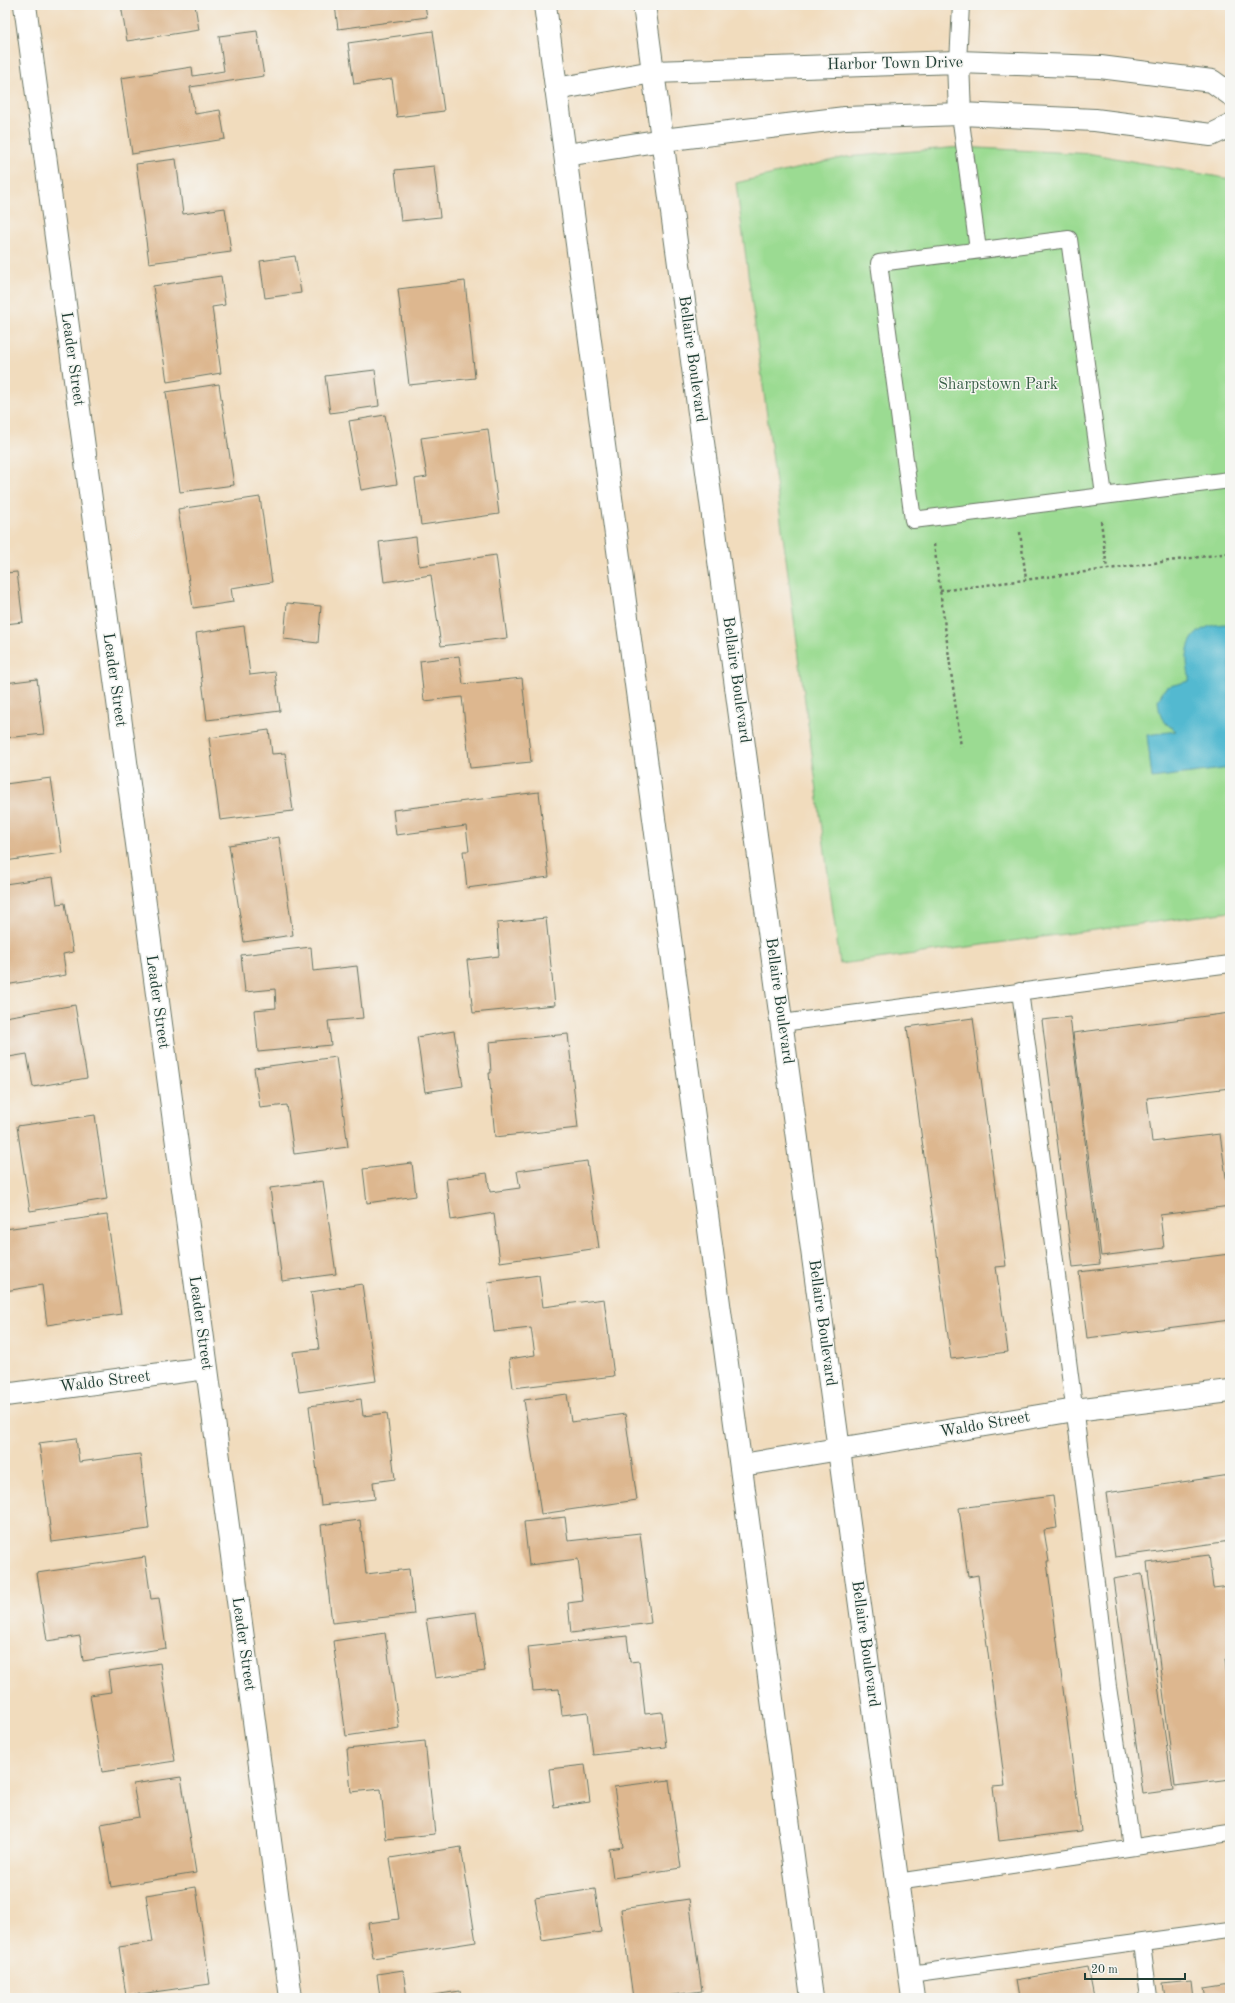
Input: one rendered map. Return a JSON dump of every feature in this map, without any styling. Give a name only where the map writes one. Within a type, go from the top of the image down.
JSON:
[{"type":"street","name":"Leader Street","points":[[24,5],[291,1998]]},
{"type":"street","points":[[545,5],[742,1465],[812,1998]]},
{"type":"street","name":"Bellaire Boulevard","points":[[644,5],[913,1998]]},
{"type":"street","points":[[958,62],[960,114]]},
{"type":"street","name":"Harbor Town Drive","points":[[556,89],[653,72],[958,62],[1100,67],[1212,81],[1230,94]]},
{"type":"street","points":[[566,155],[663,140],[845,118],[960,114],[1095,120],[1210,135],[1230,126]]},
{"type":"street","name":"Waldo Street","points":[[5,1395],[206,1368]]},
{"type":"street","name":"Waldo Street","points":[[742,1465],[1075,1410],[1230,1391]]},
{"type":"lane","points":[[958,62],[961,5]]},
{"type":"lane","points":[[960,114],[978,250]]},
{"type":"lane","points":[[1101,495],[1069,239],[879,263],[913,520],[1101,495],[1230,480]]},
{"type":"lane","points":[[782,1023],[1230,964]]},
{"type":"lane","points":[[1020,991],[1038,1145],[1075,1410],[1108,1687],[1132,1846]]},
{"type":"lane","points":[[897,1882],[1132,1846],[1230,1833]]},
{"type":"lane","points":[[910,1974],[1230,1930]]},
{"type":"lane","points":[[1142,1943],[1149,1998]]},
{"type":"path","points":[[1101,495],[1107,569]]},
{"type":"path","points":[[1017,506],[1026,579]]},
{"type":"path","points":[[930,518],[961,747]]},
{"type":"path","points":[[940,591],[1230,552]]},
{"type":"green space","name":"Sharpstown Park","points":[[960,147],[1093,154],[1230,179],[1230,912],[840,964],[736,183],[846,157]]},
{"type":"water","points":[[1225,624],[1230,626],[1230,768],[1152,778],[1147,735],[1176,731],[1162,718],[1158,700],[1166,687],[1189,681],[1187,653],[1192,639],[1202,630],[1216,625]]},
{"type":"building","points":[[121,5],[195,5],[199,30],[127,41]]},
{"type":"building","points":[[335,5],[425,5],[427,17],[338,29]]},
{"type":"building","points":[[257,31],[264,76],[190,87],[195,114],[220,110],[225,139],[132,154],[121,78],[192,67],[193,76],[224,71],[219,36]]},
{"type":"building","points":[[433,31],[444,111],[397,117],[392,79],[354,84],[348,43]]},
{"type":"building","points":[[176,159],[183,214],[225,208],[231,252],[149,263],[136,164]]},
{"type":"building","points":[[434,166],[440,217],[401,221],[395,170]]},
{"type":"building","points":[[295,256],[301,293],[265,298],[260,261]]},
{"type":"building","points":[[221,276],[225,305],[212,307],[221,373],[167,382],[153,286]]},
{"type":"building","points":[[465,281],[475,378],[409,385],[398,289]]},
{"type":"building","points":[[375,370],[379,406],[330,413],[325,376]]},
{"type":"building","points":[[219,384],[234,485],[180,492],[166,392]]},
{"type":"building","points":[[385,415],[397,484],[361,490],[349,421]]},
{"type":"building","points":[[488,429],[499,514],[421,525],[415,479],[427,477],[421,438]]},
{"type":"building","points":[[260,497],[272,582],[231,588],[233,602],[193,608],[178,509]]},
{"type":"building","points":[[416,537],[419,566],[496,555],[507,638],[441,646],[431,575],[384,582],[379,542]]},
{"type":"building","points":[[17,572],[23,622],[5,624],[5,573]]},
{"type":"building","points":[[287,603],[321,606],[318,643],[284,639]]},
{"type":"building","points":[[244,626],[250,675],[275,672],[280,711],[207,720],[196,633]]},
{"type":"building","points":[[459,656],[463,684],[522,678],[531,762],[470,768],[462,697],[424,701],[420,661]]},
{"type":"building","points":[[37,679],[44,734],[5,738],[5,683]]},
{"type":"building","points":[[269,730],[272,754],[285,753],[293,811],[220,820],[209,738]]},
{"type":"building","points":[[51,778],[62,853],[5,861],[5,784]]},
{"type":"building","points":[[539,792],[549,877],[467,888],[463,851],[469,851],[466,826],[396,835],[393,810]]},
{"type":"building","points":[[279,837],[293,935],[244,942],[229,845]]},
{"type":"building","points":[[53,877],[57,904],[65,903],[73,952],[63,954],[66,975],[5,985],[5,884]]},
{"type":"building","points":[[546,918],[555,1005],[473,1013],[467,960],[499,956],[497,923]]},
{"type":"building","points":[[311,947],[313,971],[357,966],[363,1018],[328,1021],[331,1045],[258,1052],[254,1010],[276,1008],[275,989],[245,992],[241,955]]},
{"type":"building","points":[[75,1005],[87,1078],[33,1087],[27,1054],[9,1057],[5,1031],[5,1017]]},
{"type":"building","points":[[1230,1013],[1230,1088],[1147,1098],[1152,1142],[1220,1134],[1230,1206],[1160,1215],[1164,1248],[1101,1256],[1073,1033]]},
{"type":"building","points":[[1070,1017],[1100,1264],[1073,1267],[1042,1020]]},
{"type":"building","points":[[973,1018],[1006,1266],[996,1267],[1008,1352],[951,1359],[907,1027]]},
{"type":"building","points":[[454,1031],[463,1086],[425,1092],[417,1037]]},
{"type":"building","points":[[568,1034],[578,1128],[495,1137],[489,1073],[491,1073],[489,1042]]},
{"type":"building","points":[[336,1057],[348,1147],[294,1154],[287,1105],[260,1108],[254,1068]]},
{"type":"building","points":[[95,1115],[107,1199],[30,1211],[17,1126]]},
{"type":"building","points":[[587,1161],[599,1248],[500,1262],[494,1213],[451,1220],[446,1179],[487,1173],[490,1192],[520,1188],[517,1171]]},
{"type":"building","points":[[412,1163],[416,1196],[367,1203],[363,1169]]},
{"type":"building","points":[[323,1181],[336,1274],[282,1281],[270,1188]]},
{"type":"building","points":[[107,1215],[121,1314],[47,1325],[42,1285],[5,1291],[5,1229]]},
{"type":"building","points":[[1230,1254],[1230,1320],[1087,1338],[1079,1272]]},
{"type":"building","points":[[539,1275],[543,1307],[604,1299],[614,1376],[513,1388],[509,1359],[535,1355],[531,1328],[494,1332],[488,1282]]},
{"type":"building","points":[[362,1284],[376,1381],[299,1392],[293,1352],[319,1349],[311,1292]]},
{"type":"building","points":[[567,1394],[571,1422],[625,1414],[637,1500],[541,1514],[524,1400]]},
{"type":"building","points":[[361,1399],[363,1416],[387,1413],[395,1479],[373,1482],[375,1499],[321,1505],[309,1406]]},
{"type":"building","points":[[76,1438],[79,1462],[140,1454],[149,1529],[52,1542],[39,1443]]},
{"type":"building","points":[[1230,1475],[1230,1541],[1115,1557],[1106,1493]]},
{"type":"building","points":[[1053,1496],[1057,1528],[1044,1530],[1081,1831],[999,1841],[993,1787],[1005,1786],[978,1575],[968,1577],[959,1508]]},
{"type":"building","points":[[565,1517],[568,1541],[640,1533],[651,1623],[571,1633],[568,1603],[583,1601],[578,1559],[529,1565],[524,1522]]},
{"type":"building","points":[[360,1520],[366,1574],[409,1569],[414,1614],[332,1623],[321,1525]]},
{"type":"building","points":[[1209,1555],[1213,1588],[1230,1586],[1230,1659],[1225,1660],[1230,1702],[1230,1779],[1175,1786],[1147,1563]]},
{"type":"building","points":[[145,1557],[151,1599],[159,1598],[166,1648],[83,1661],[80,1636],[47,1641],[37,1573]]},
{"type":"building","points":[[1142,1574],[1173,1790],[1143,1794],[1113,1579]]},
{"type":"building","points":[[476,1612],[485,1671],[435,1678],[426,1619]]},
{"type":"building","points":[[385,1633],[399,1728],[346,1736],[333,1641]]},
{"type":"building","points":[[627,1636],[630,1662],[639,1661],[645,1714],[662,1712],[666,1747],[593,1755],[588,1712],[562,1715],[559,1689],[533,1691],[528,1647]]},
{"type":"building","points":[[160,1663],[175,1761],[102,1772],[90,1695],[111,1692],[108,1671]]},
{"type":"building","points":[[425,1741],[435,1834],[386,1839],[381,1789],[351,1792],[347,1749]]},
{"type":"building","points":[[585,1765],[590,1802],[554,1807],[549,1769]]},
{"type":"building","points":[[181,1777],[196,1873],[111,1887],[101,1824],[139,1817],[133,1784]]},
{"type":"building","points":[[669,1780],[681,1868],[613,1878],[609,1849],[623,1847],[614,1787]]},
{"type":"building","points":[[461,1847],[476,1942],[373,1958],[368,1923],[399,1919],[390,1858]]},
{"type":"building","points":[[196,1887],[210,1984],[126,1996],[119,1947],[153,1942],[146,1895]]},
{"type":"building","points":[[595,1889],[601,1932],[542,1941],[535,1898]]},
{"type":"building","points":[[689,1899],[702,1991],[651,1998],[633,1998],[621,1909]]},
{"type":"building","points":[[1088,1967],[1094,1998],[1019,1998],[1016,1980]]},
{"type":"building","points":[[403,1970],[407,1998],[380,1998],[377,1974]]},
{"type":"building","points":[[1192,1980],[1194,1998],[1165,1998],[1163,1983]]},
{"type":"building","points":[[1230,1982],[1230,1998],[1206,1998],[1204,1986]]},
{"type":"building","points":[[460,1991],[461,1998],[420,1998],[420,1997]]}]
